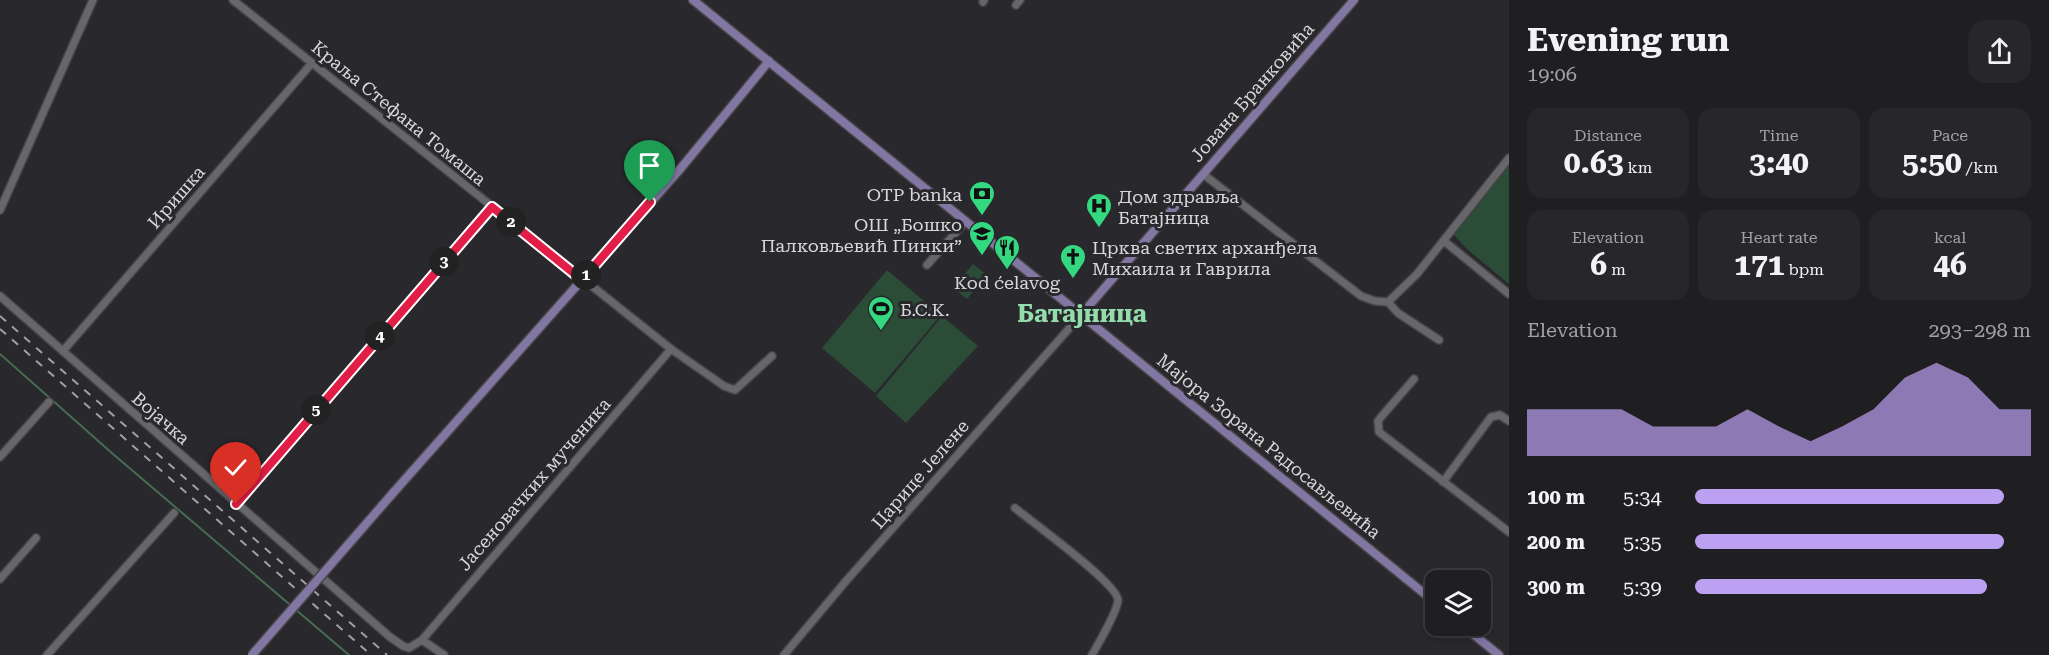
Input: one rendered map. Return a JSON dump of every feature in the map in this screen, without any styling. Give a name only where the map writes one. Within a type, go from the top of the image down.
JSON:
[{"type":"main road","name":"Мајора Зорана Радосављевића","points":[[693,0],[1425,594]]},
{"type":"main road","name":"Јована Бранковића","points":[[1081,315],[1354,0]]},
{"type":"main road","points":[[252,655],[681,168],[769,61]]},
{"type":"main road","points":[[1475,636],[1499,655]]},
{"type":"street","points":[[0,210],[93,0]]},
{"type":"street","name":"Краља Стефана Томаша","points":[[233,0],[670,350],[730,390],[740,387],[772,356]]},
{"type":"street","name":"Иришка","points":[[63,351],[312,63]]},
{"type":"street","points":[[1388,302],[1417,274],[1509,158]]},
{"type":"street","points":[[1203,174],[1361,296],[1375,301],[1388,302],[1398,313],[1440,340]]},
{"type":"street","points":[[236,504],[492,207]]},
{"type":"street","points":[[927,265],[966,221]]},
{"type":"street","points":[[1444,241],[1509,294]]},
{"type":"street","name":"Војачка","points":[[0,297],[390,637],[406,647],[411,647],[422,640]]},
{"type":"street","name":"Царице Јелене","points":[[784,655],[846,581],[1081,315]]},
{"type":"street","name":"Јасеновачких мученика","points":[[422,640],[670,350]]},
{"type":"street","points":[[1414,379],[1381,417],[1379,432],[1509,532]]},
{"type":"street","points":[[0,458],[48,402]]},
{"type":"street","points":[[1443,482],[1491,417],[1500,415],[1509,421]]},
{"type":"street","points":[[1015,508],[1097,573],[1115,592],[1118,599],[1116,608],[1092,655]]},
{"type":"street","points":[[47,655],[174,513]]},
{"type":"street","points":[[0,579],[36,538]]},
{"type":"street","points":[[422,640],[444,655]]},
{"type":"green space","points":[[1509,163],[1509,284],[1468,250],[1453,234]]},
{"type":"green space","points":[[973,264],[987,275],[967,299],[953,288]]},
{"type":"green space","name":"Б.С.К.","points":[[887,270],[941,315],[875,393],[822,348]]},
{"type":"green space","points":[[942,316],[978,346],[906,423],[876,396]]},
{"type":"waterway","points":[[0,354],[113,454],[349,655]]},
{"type":"railway","points":[[0,316],[387,655]]},
{"type":"railway","points":[[0,329],[371,655]]},
{"type":"place","name":"OTP banka","points":[[982,217]]},
{"type":"place","name":"Дом здравља Батајница","points":[[1099,229]]},
{"type":"place","name":"ОШ „Бошко Палковљевић Пинки”","points":[[982,257]]},
{"type":"place","name":"Kod ćelavog","points":[[1007,271]]},
{"type":"place","name":"Црква светих арханђела Михаила и Гаврила","points":[[1073,280]]},
{"type":"place","name":"Б.С.К.","points":[[881,332]]},
{"type":"district","name":"Батајница","points":[[1082,314]]},
{"type":"route","points":[[236,504],[492,207],[582,280],[650,202]]}]
